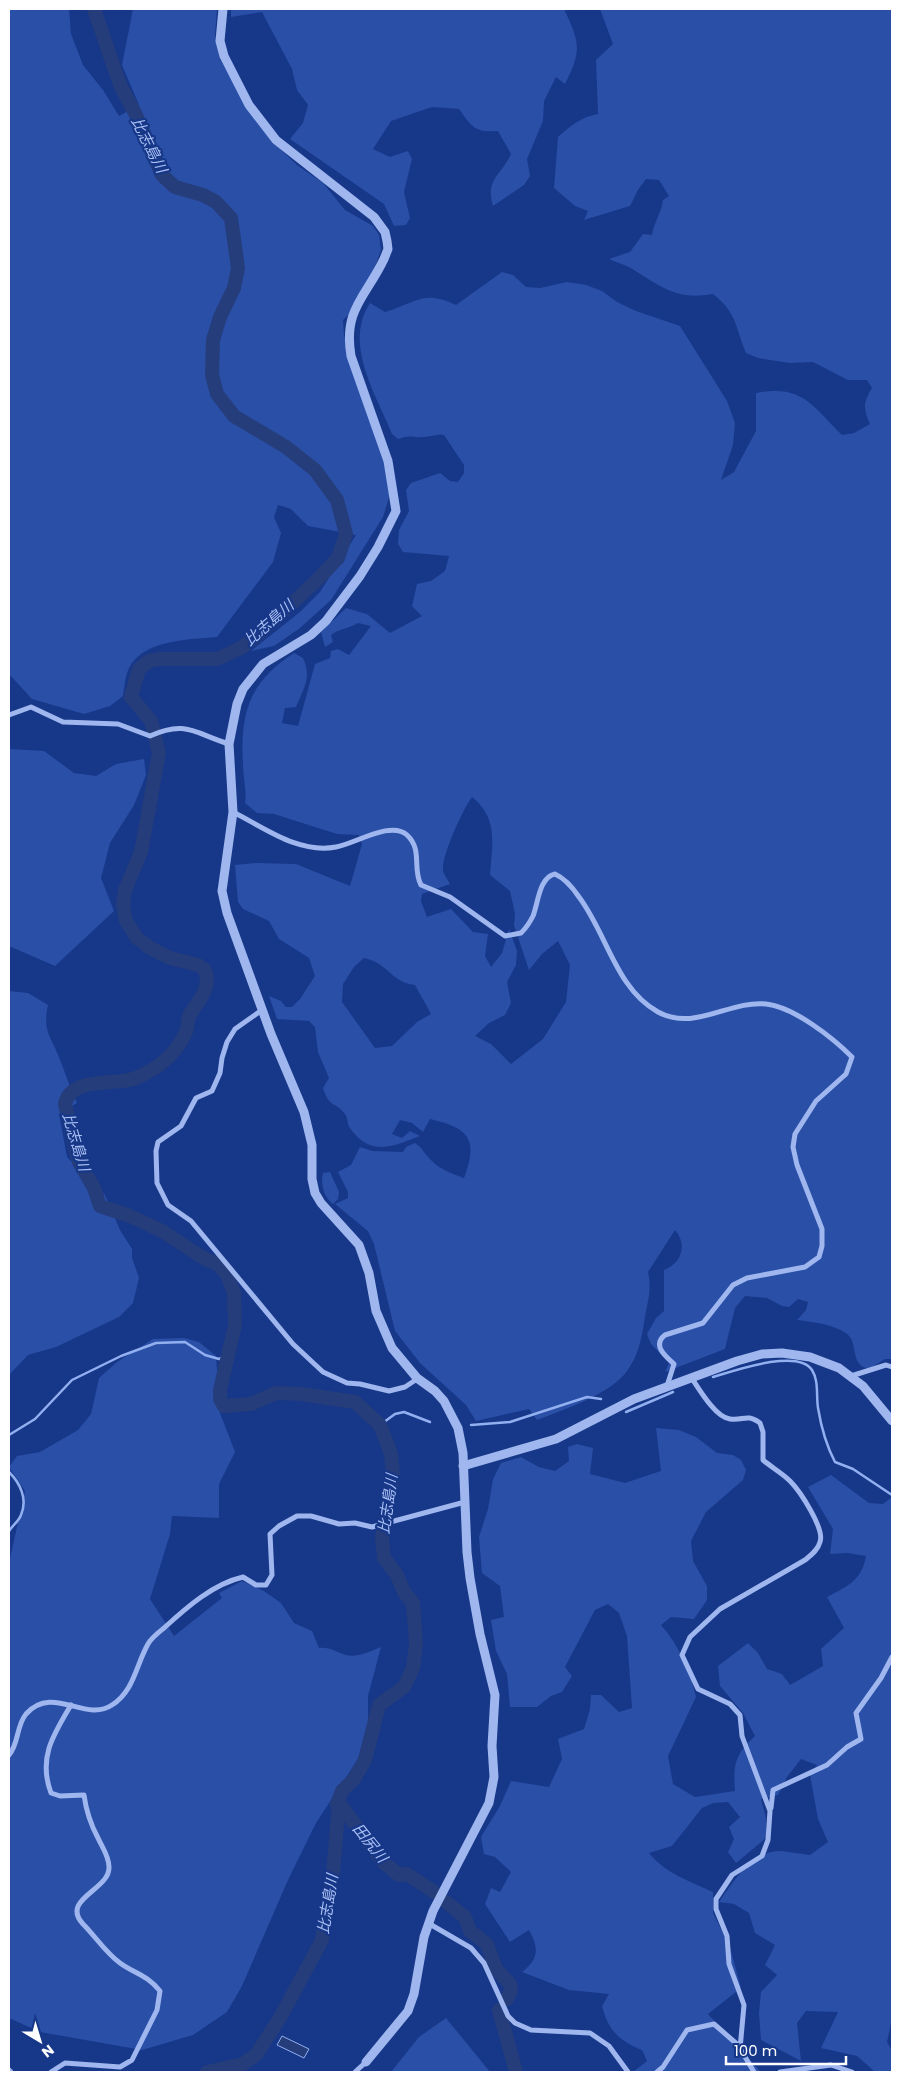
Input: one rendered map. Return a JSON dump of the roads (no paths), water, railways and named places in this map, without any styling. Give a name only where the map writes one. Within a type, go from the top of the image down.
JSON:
[{"type":"street","points":[[223,9],[220,41],[224,56],[262,125],[291,153],[374,216],[385,232],[388,249],[352,315],[348,327],[348,339],[351,356],[388,461],[396,510],[378,547],[360,576],[326,621],[311,635],[264,664],[243,688],[237,704],[229,744],[233,812],[222,891],[227,913],[277,1048],[304,1112],[312,1145],[312,1179],[315,1192],[321,1203],[359,1245],[369,1273],[376,1311],[402,1363],[417,1379],[435,1391],[455,1418],[462,1446],[467,1552],[474,1605],[495,1695],[492,1746],[493,1784],[489,1803],[428,1923],[414,1994],[408,2011],[366,2062],[355,2072]]},
{"type":"street","points":[[9,715],[31,707],[64,722],[118,724],[150,736],[167,728],[182,727],[229,744]]},
{"type":"street","points":[[233,812],[291,842],[314,848],[343,845],[387,830],[404,832],[417,850],[418,878],[421,885],[450,897],[505,936],[522,934],[533,916],[544,884],[548,877],[555,874],[571,886],[584,904],[622,974],[634,992],[659,1013],[682,1019],[699,1018],[752,1004],[772,1005],[801,1018],[831,1038],[852,1057],[846,1074],[816,1101],[800,1122],[795,1134],[793,1147],[797,1165],[822,1229],[822,1246],[819,1257],[805,1267],[747,1278],[732,1285],[703,1323],[665,1335],[660,1339],[658,1344],[661,1352],[674,1364],[667,1386]]},
{"type":"street","points":[[264,1010],[236,1028],[227,1042],[220,1073],[212,1091],[196,1098],[181,1126],[158,1142],[156,1150],[157,1183],[161,1193],[168,1205],[191,1221],[293,1344],[323,1372],[346,1383],[360,1384],[390,1391],[405,1387],[417,1379]]},
{"type":"street","points":[[463,1466],[556,1438],[634,1399],[691,1377],[749,1357],[782,1353],[810,1356],[828,1363],[851,1376],[863,1386],[892,1422]]},
{"type":"street","points":[[851,1376],[886,1365],[892,1367]]},
{"type":"street","points":[[691,1377],[720,1416],[729,1420],[746,1417],[760,1423],[763,1432],[763,1460],[800,1491],[821,1532],[821,1541],[814,1552],[805,1560],[720,1609],[690,1637],[682,1655],[698,1689],[730,1704],[740,1715],[742,1736],[770,1811]]},
{"type":"street","points":[[9,1756],[19,1724],[35,1706],[50,1701],[94,1709],[113,1704],[132,1682],[148,1642],[196,1600],[235,1579],[243,1577],[256,1585],[266,1585],[272,1575],[270,1534],[291,1518],[311,1516],[339,1524],[355,1523],[372,1527],[401,1521],[452,1504],[465,1502]]},
{"type":"street","points":[[740,2049],[744,2005],[729,1964],[727,1936],[716,1909],[716,1899],[732,1875],[762,1856],[768,1840],[773,1790],[827,1765],[847,1747],[861,1740],[856,1714],[892,1657]]},
{"type":"street","points":[[51,2072],[65,2063],[120,2067],[132,2060],[158,2010],[160,1991],[151,1979],[119,1963],[80,1921],[76,1912],[78,1904],[84,1897],[101,1886],[108,1876],[109,1866],[86,1808],[84,1795],[60,1796],[51,1793],[46,1775],[45,1767],[53,1735],[71,1705]]},
{"type":"street","points":[[428,1923],[471,1948],[484,1963],[508,2016],[515,2023],[531,2030],[590,2034],[609,2046],[628,2072]]},
{"type":"street","points":[[657,2072],[663,2067],[687,2030],[707,2024],[714,2024],[720,2028],[740,2049],[754,2072]]},
{"type":"street","points":[[780,2072],[831,2065],[852,2072]]},
{"type":"waterway","name":"比志島川","points":[[94,9],[120,85],[135,113],[162,175],[175,187],[203,195],[216,202],[231,218],[238,268],[234,288],[220,317],[213,340],[212,375],[217,394],[234,416],[286,447],[315,470],[337,500],[346,534],[338,558],[256,637],[241,648],[217,659],[159,659],[149,661],[139,669],[131,697],[151,721],[159,753],[141,852],[125,890],[123,905],[126,921],[137,938],[150,948],[170,958],[198,965],[204,969],[207,981],[206,987],[189,1016],[187,1030],[182,1040],[166,1060],[136,1078],[95,1083],[76,1089],[69,1095],[65,1104],[79,1162],[94,1188],[100,1206],[130,1216],[162,1231],[205,1259],[218,1264],[227,1275],[234,1293],[235,1325],[220,1390],[220,1399],[224,1406],[251,1404],[276,1393],[301,1394],[355,1402],[380,1425],[391,1454],[393,1474],[382,1538],[384,1558],[397,1575],[404,1592],[413,1603],[416,1644],[413,1668],[404,1687],[379,1705],[365,1760],[354,1779],[342,1791],[337,1804],[339,1803],[333,1873],[322,1940],[281,2016],[256,2055],[243,2064],[207,2072]]},
{"type":"waterway","points":[[9,1435],[35,1419],[72,1380],[121,1356],[156,1343],[185,1342],[205,1355],[219,1359],[228,1355]]},
{"type":"waterway","points":[[713,1377],[765,1363],[793,1361],[805,1364],[812,1370],[816,1379],[821,1422],[826,1442],[835,1462],[853,1469],[892,1495]]},
{"type":"waterway","points":[[626,1412],[673,1392]]},
{"type":"waterway","points":[[471,1425],[510,1422],[587,1397],[601,1399]]},
{"type":"waterway","points":[[380,1425],[395,1414],[404,1412],[430,1422]]},
{"type":"waterway","points":[[9,1472],[22,1492],[24,1503],[20,1517],[9,1531]]},
{"type":"waterway","name":"田尻川","points":[[339,1803],[383,1862],[399,1875],[407,1874],[434,1892]]},
{"type":"waterway","name":"田尻川","points":[[446,1902],[465,1917],[470,1931],[487,1944],[496,1969],[510,1984],[511,1991],[507,1999]]},
{"type":"waterway","name":"田尻川","points":[[499,2010],[516,2072]]}]
